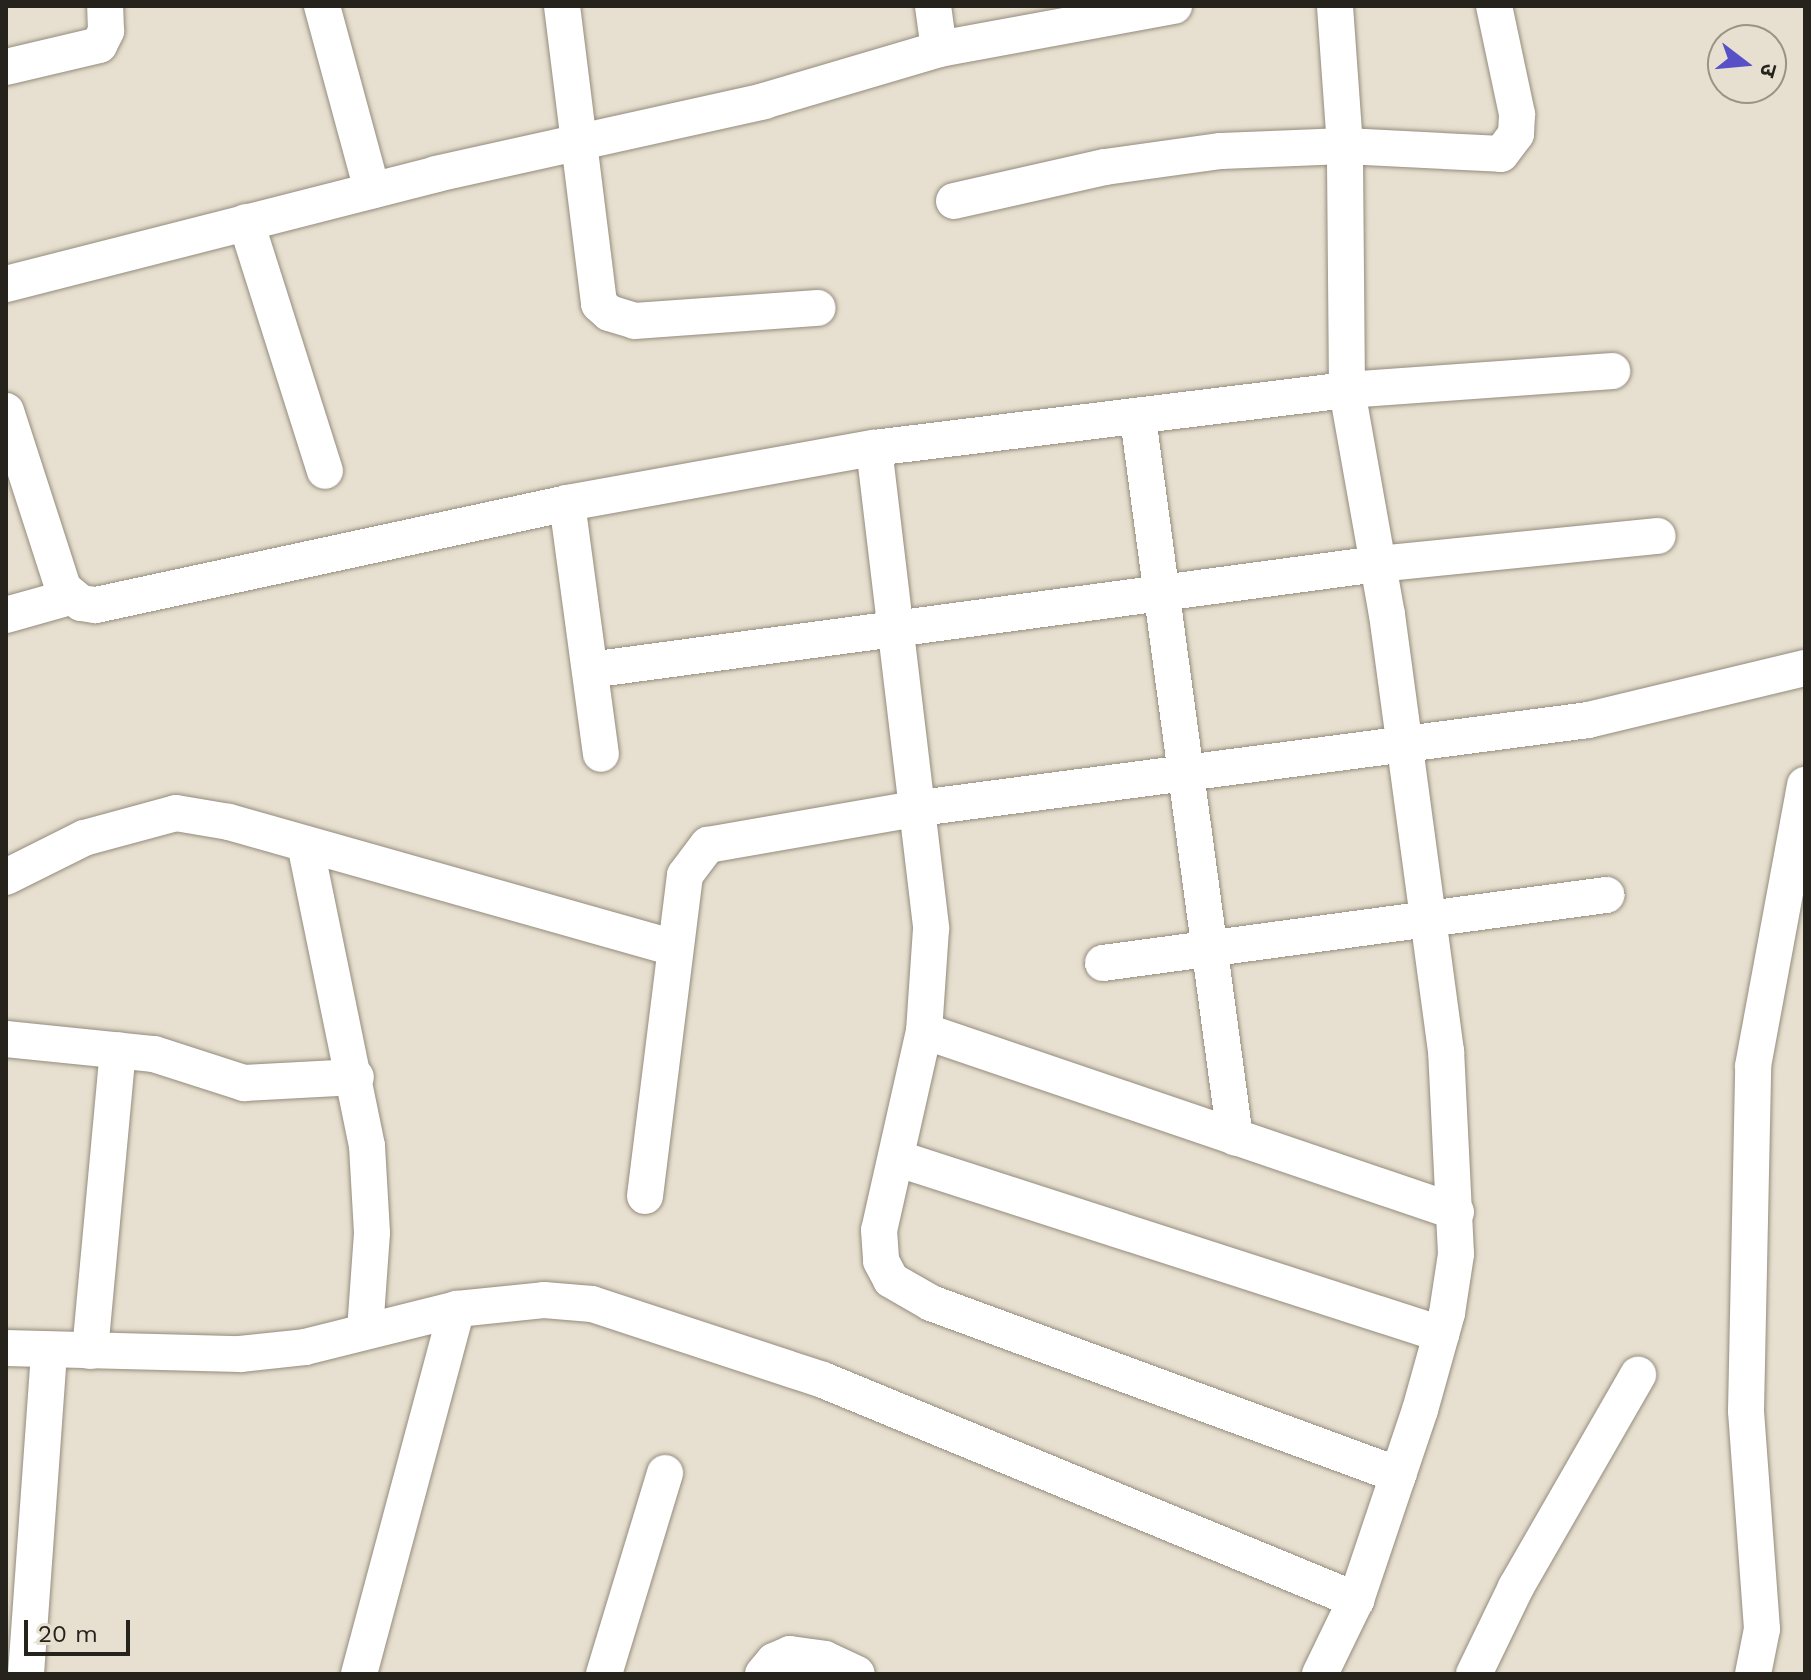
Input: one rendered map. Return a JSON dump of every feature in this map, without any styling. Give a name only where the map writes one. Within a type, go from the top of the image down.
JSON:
[{"type":"street","points":[[6,67],[99,45],[106,31],[105,6]]},
{"type":"street","points":[[322,6],[372,190]]},
{"type":"street","points":[[562,6],[595,293],[609,313],[635,321],[818,308]]},
{"type":"street","points":[[933,6],[939,49]]},
{"type":"street","points":[[6,284],[372,190],[764,101],[939,49],[1174,6]]},
{"type":"street","points":[[1320,1674],[1356,1600],[1398,1475],[1441,1334],[1456,1254],[1446,1051],[1405,743],[1347,390],[1345,146],[1335,6]]},
{"type":"street","points":[[954,201],[1105,167],[1221,151],[1345,146],[1489,157],[1509,147],[1517,114],[1494,6]]},
{"type":"street","points":[[246,222],[325,471]]},
{"type":"street","points":[[6,615],[70,597],[96,605],[119,603],[567,503],[874,448],[1347,390],[1612,371]]},
{"type":"street","points":[[6,411],[63,588],[70,597]]},
{"type":"street","points":[[1138,418],[1235,1137]]},
{"type":"street","points":[[874,448],[920,808],[931,929],[924,1031],[879,1230],[881,1261],[905,1291],[1398,1475]]},
{"type":"street","points":[[567,503],[601,754]]},
{"type":"street","points":[[590,670],[897,632],[1377,564],[1658,536]]},
{"type":"street","points":[[645,1196],[673,948],[685,875],[708,845],[920,808],[1588,720],[1805,668]]},
{"type":"street","points":[[1753,1674],[1762,1629],[1746,1411],[1753,1066],[1799,838],[1805,785]]},
{"type":"street","points":[[6,877],[84,838],[176,813],[305,844],[673,948]]},
{"type":"street","points":[[305,844],[356,1077],[372,1233],[365,1331]]},
{"type":"street","points":[[1103,963],[1429,923],[1606,895]]},
{"type":"street","points":[[924,1031],[1456,1212]]},
{"type":"street","points":[[6,1039],[154,1054],[244,1083],[356,1077]]},
{"type":"street","points":[[90,1351],[118,1050]]},
{"type":"street","points":[[896,1158],[1441,1334]]},
{"type":"street","points":[[6,1348],[240,1354],[305,1347],[457,1309],[544,1300],[592,1304],[823,1380],[1356,1600]]},
{"type":"street","points":[[359,1674],[457,1309]]},
{"type":"street","points":[[26,1674],[49,1350]]},
{"type":"street","points":[[1474,1674],[1516,1587],[1638,1375]]},
{"type":"street","points":[[604,1674],[665,1473]]},
{"type":"street","points":[[763,1674],[774,1661],[799,1654],[857,1674]]}]
